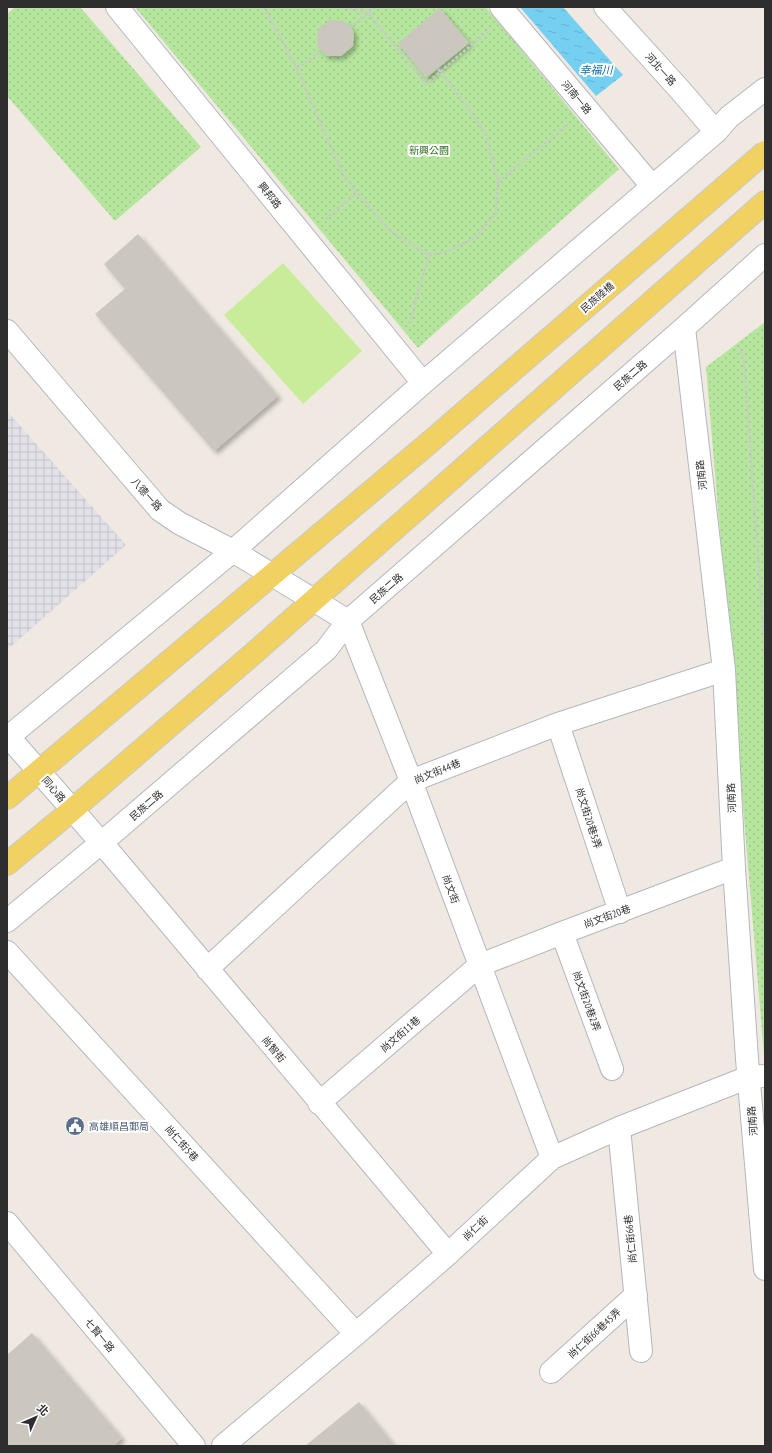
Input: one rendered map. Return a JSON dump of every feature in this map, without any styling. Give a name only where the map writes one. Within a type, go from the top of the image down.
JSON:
[{"type":"main road","name":"民族陸橋","points":[[272,574],[430,442],[765,152]]},
{"type":"main road","points":[[7,864],[254,653],[765,202]]},
{"type":"main road","points":[[7,798],[272,574]]},
{"type":"street","name":"興邦路","points":[[117,7],[423,383]]},
{"type":"street","name":"河北一路","points":[[605,7],[716,132]]},
{"type":"street","name":"河南一路","points":[[504,10],[652,186]]},
{"type":"street","points":[[7,736],[233,551],[423,383],[716,132],[729,117],[765,89]]},
{"type":"street","name":"民族二路","points":[[7,921],[101,843],[326,650],[348,621],[763,261]]},
{"type":"street","name":"河南路","points":[[684,328],[724,670],[734,868],[757,1076],[765,1269]]},
{"type":"street","name":"八德一路","points":[[7,331],[160,510],[179,523],[233,551],[272,574],[348,621]]},
{"type":"street","name":"尚文街","points":[[348,621],[411,781],[552,1158]]},
{"type":"street","name":"尚文街44巷","points":[[207,969],[411,781],[558,724],[724,670]]},
{"type":"street","name":"尚文街20巷5弄","points":[[558,724],[620,912]]},
{"type":"street","name":"同心路","points":[[7,736],[101,843]]},
{"type":"street","name":"尚智街","points":[[101,843],[448,1254]]},
{"type":"street","name":"尚文街20巷","points":[[480,965],[734,868]]},
{"type":"street","name":"尚文街20巷2弄","points":[[562,933],[612,1069]]},
{"type":"street","name":"尚仁街5巷","points":[[7,952],[356,1334]]},
{"type":"street","name":"尚文街11巷","points":[[319,1103],[480,965]]},
{"type":"street","name":"尚仁街","points":[[223,1446],[448,1254],[552,1158],[619,1128],[757,1076]]},
{"type":"street","name":"尚仁街66巷","points":[[619,1128],[641,1351]]},
{"type":"street","name":"七賢一路","points":[[7,1223],[194,1446]]},
{"type":"street","name":"尚仁街66巷45弄","points":[[551,1372],[636,1295]]},
{"type":"path","points":[[264,7],[297,69],[344,177],[390,231],[430,255],[445,252],[475,238],[496,213],[498,182],[486,135],[464,102],[438,69]]},
{"type":"path","points":[[345,7],[368,13],[426,84],[504,10]]},
{"type":"path","points":[[350,28],[375,7]]},
{"type":"path","points":[[297,69],[321,51]]},
{"type":"path","points":[[498,182],[587,108]]},
{"type":"path","points":[[325,219],[357,193]]},
{"type":"path","points":[[409,324],[430,255]]},
{"type":"path","points":[[739,346],[744,361],[765,657]]},
{"type":"shaded area","points":[[7,411],[126,545],[7,650]]},
{"type":"green space","points":[[15,7],[80,7],[201,147],[115,221],[7,96],[7,14]]},
{"type":"green space","name":"新興公園","points":[[135,7],[486,7],[619,169],[418,348]]},
{"type":"green space","points":[[283,263],[362,351],[303,404],[224,315]]},
{"type":"green space","points":[[765,322],[765,1067],[706,367]]},
{"type":"water","name":"幸福川","points":[[520,7],[563,7],[623,75],[596,96]]},
{"type":"building","points":[[440,8],[469,43],[426,78],[398,43]]},
{"type":"building","points":[[330,20],[346,22],[354,32],[353,46],[341,56],[326,56],[317,46],[318,29]]},
{"type":"building","points":[[138,234],[278,396],[214,451],[95,314],[125,289],[104,264]]},
{"type":"building","points":[[32,1333],[122,1438],[113,1446],[7,1446],[7,1355]]},
{"type":"building","points":[[359,1402],[395,1446],[305,1446]]},
{"type":"place","name":"高雄順昌郵局","points":[[75,1126]]}]
